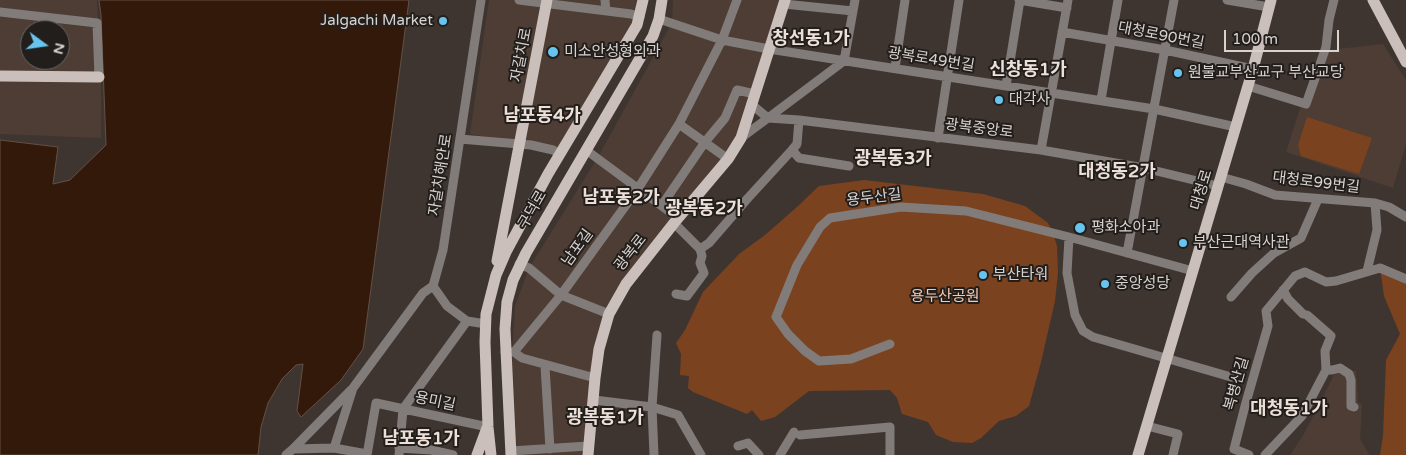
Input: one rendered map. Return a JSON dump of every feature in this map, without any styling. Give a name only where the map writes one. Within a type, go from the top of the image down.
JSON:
[{"type":"main road","name":"구덕로","points":[[491,455],[488,427],[485,342],[490,297],[496,274],[506,252],[560,154],[637,25],[643,0]]},
{"type":"main road","name":"구덕로","points":[[511,453],[510,352],[505,329],[506,302],[520,264],[653,36],[659,19],[662,0]]},
{"type":"main road","points":[[1373,0],[1406,62]]},
{"type":"main road","name":"자갈치로","points":[[496,274],[501,238],[548,2]]},
{"type":"main road","name":"광복로","points":[[588,450],[599,350],[609,314],[626,284],[676,220],[728,159],[740,138],[785,2]]},
{"type":"main road","name":"대청로","points":[[1138,455],[1248,86],[1270,3]]},
{"type":"main road","points":[[0,76],[100,76]]},
{"type":"main road","points":[[477,455],[488,427]]},
{"type":"street","name":"자갈치해안로","points":[[433,286],[443,250],[481,0]]},
{"type":"street","points":[[519,0],[548,2],[606,12],[632,14],[640,17]]},
{"type":"street","points":[[605,0],[606,12]]},
{"type":"street","name":"남포길","points":[[510,352],[561,295],[639,187],[679,124],[722,40],[737,0]]},
{"type":"street","points":[[740,138],[844,60],[855,0]]},
{"type":"street","points":[[895,68],[905,0]]},
{"type":"street","points":[[938,138],[958,0]]},
{"type":"street","points":[[1006,86],[1020,0],[1067,4],[1041,150]]},
{"type":"street","points":[[1101,100],[1118,0]]},
{"type":"street","points":[[1127,253],[1174,0]]},
{"type":"street","points":[[1227,0],[1270,3]]},
{"type":"street","points":[[1248,86],[1306,104],[1326,47],[1329,20],[1334,0]]},
{"type":"street","name":"광복로","points":[[785,2],[853,11]]},
{"type":"street","points":[[0,12],[97,24],[100,76]]},
{"type":"street","name":"광복로49번길","points":[[659,19],[722,40],[769,49],[1101,100],[1154,109],[1236,127]]},
{"type":"street","name":"대청로90번길","points":[[1062,32],[1253,68]]},
{"type":"street","points":[[662,205],[705,142],[725,118],[737,90],[753,99],[768,118]]},
{"type":"street","name":"광복중앙로","points":[[768,118],[799,120],[1041,150],[1220,181]]},
{"type":"street","points":[[700,249],[709,244],[797,144],[799,120]]},
{"type":"street","points":[[679,124],[728,159]]},
{"type":"street","points":[[460,138],[530,145],[553,150],[560,154]]},
{"type":"street","points":[[586,150],[662,205],[700,249],[702,256],[700,263],[704,273],[687,296],[676,294]]},
{"type":"street","points":[[792,150],[798,158],[849,166]]},
{"type":"street","name":"대청로99번길","points":[[1220,181],[1246,184],[1275,195],[1375,203],[1389,207],[1406,217]]},
{"type":"street","points":[[1231,297],[1252,273],[1274,253],[1301,238],[1318,199]]},
{"type":"street","points":[[1367,271],[1377,230],[1375,203]]},
{"type":"street","name":"용두산길","points":[[890,344],[851,359],[819,361],[805,351],[788,334],[776,317],[797,264],[820,227],[830,218],[901,206],[966,211],[1193,271]]},
{"type":"street","points":[[1069,237],[1067,273],[1075,315],[1083,331],[1093,338],[1231,377]]},
{"type":"street","points":[[520,264],[529,268],[561,295],[609,314]]},
{"type":"street","points":[[1265,455],[1302,416],[1326,370],[1325,351],[1331,336],[1307,315],[1303,314],[1288,299],[1284,290],[1295,276],[1305,272],[1326,282],[1348,279],[1380,268],[1406,279]]},
{"type":"street","points":[[290,452],[353,388],[423,293],[433,286],[447,306],[467,321],[486,324]]},
{"type":"street","name":"복병산길","points":[[1249,455],[1234,449],[1268,326],[1266,311],[1284,290]]},
{"type":"street","points":[[454,455],[431,450],[399,452],[403,409],[467,321]]},
{"type":"street","points":[[654,455],[652,407],[657,335]]},
{"type":"street","points":[[510,352],[545,366],[595,378]]},
{"type":"street","points":[[545,366],[550,449]]},
{"type":"street","points":[[1326,370],[1340,368],[1349,374],[1351,380],[1351,406],[1354,407]]},
{"type":"street","points":[[334,448],[353,388]]},
{"type":"street","points":[[594,400],[652,407],[678,415],[702,455]]},
{"type":"street","name":"용미길","points":[[367,454],[376,403],[488,427]]},
{"type":"street","points":[[1147,426],[1178,434],[1173,455]]},
{"type":"street","points":[[780,455],[797,433],[890,427],[890,455]]},
{"type":"street","points":[[738,446],[748,443],[759,455]]},
{"type":"street","points":[[290,452],[334,448],[367,454]]},
{"type":"street","points":[[511,453],[550,449],[588,450]]},
{"type":"shaded area","points":[[0,0],[97,0],[101,76],[101,138],[0,134]]},
{"type":"shaded area","points":[[99,0],[409,0],[363,349],[341,380],[301,417],[297,411],[303,364],[296,365],[282,379],[268,403],[261,427],[258,455],[0,455],[0,140],[58,147],[53,184],[70,180],[106,145]]},
{"type":"shaded area","points":[[489,0],[637,0],[638,15],[559,149],[470,134]]},
{"type":"shaded area","points":[[673,0],[785,0],[741,138],[609,314],[589,455],[517,455],[512,354],[515,306],[529,268],[598,157],[672,23]]},
{"type":"shaded area","points":[[1383,44],[1406,80],[1406,144],[1393,188],[1286,152],[1301,105],[1328,50]]},
{"type":"shaded area","points":[[1336,371],[1356,371],[1358,402],[1362,405],[1360,439],[1371,455],[1290,455],[1304,434]]},
{"type":"green space","points":[[1307,117],[1372,138],[1359,174],[1301,156],[1298,145]]},
{"type":"green space","name":"용두산공원","points":[[864,180],[983,194],[1025,206],[1048,223],[1053,233],[1057,246],[1058,273],[1055,301],[1029,406],[1016,416],[999,421],[981,438],[972,443],[953,442],[936,435],[928,422],[902,414],[897,398],[890,390],[809,391],[775,417],[761,421],[752,410],[747,414],[693,392],[688,388],[689,376],[680,375],[681,354],[676,343],[685,330],[703,292],[739,254],[765,235],[819,186]]},
{"type":"green space","points":[[1380,268],[1406,279],[1406,455],[1380,455],[1383,436],[1386,360],[1400,334],[1384,296]]},
{"type":"place","name":"Jalgachi Market","points":[[443,21]]},
{"type":"place","name":"미소안성형외과","points":[[553,52]]},
{"type":"place","name":"원불교부산교구 부산교당","points":[[1178,73]]},
{"type":"place","name":"대각사","points":[[999,100]]},
{"type":"place","name":"평화소아과","points":[[1080,228]]},
{"type":"place","name":"부산근대역사관","points":[[1183,243]]},
{"type":"place","name":"부산타워","points":[[983,275]]},
{"type":"place","name":"중앙성당","points":[[1105,284]]},
{"type":"district","name":"창선동1가","points":[[811,39]]},
{"type":"district","name":"신창동1가","points":[[1028,70]]},
{"type":"district","name":"남포동4가","points":[[542,116]]},
{"type":"district","name":"광복동3가","points":[[893,159]]},
{"type":"district","name":"대청동2가","points":[[1117,172]]},
{"type":"district","name":"남포동2가","points":[[621,198]]},
{"type":"district","name":"광복동2가","points":[[704,209]]},
{"type":"district","name":"대청동1가","points":[[1289,409]]},
{"type":"district","name":"광복동1가","points":[[605,418]]},
{"type":"district","name":"남포동1가","points":[[421,439]]}]
